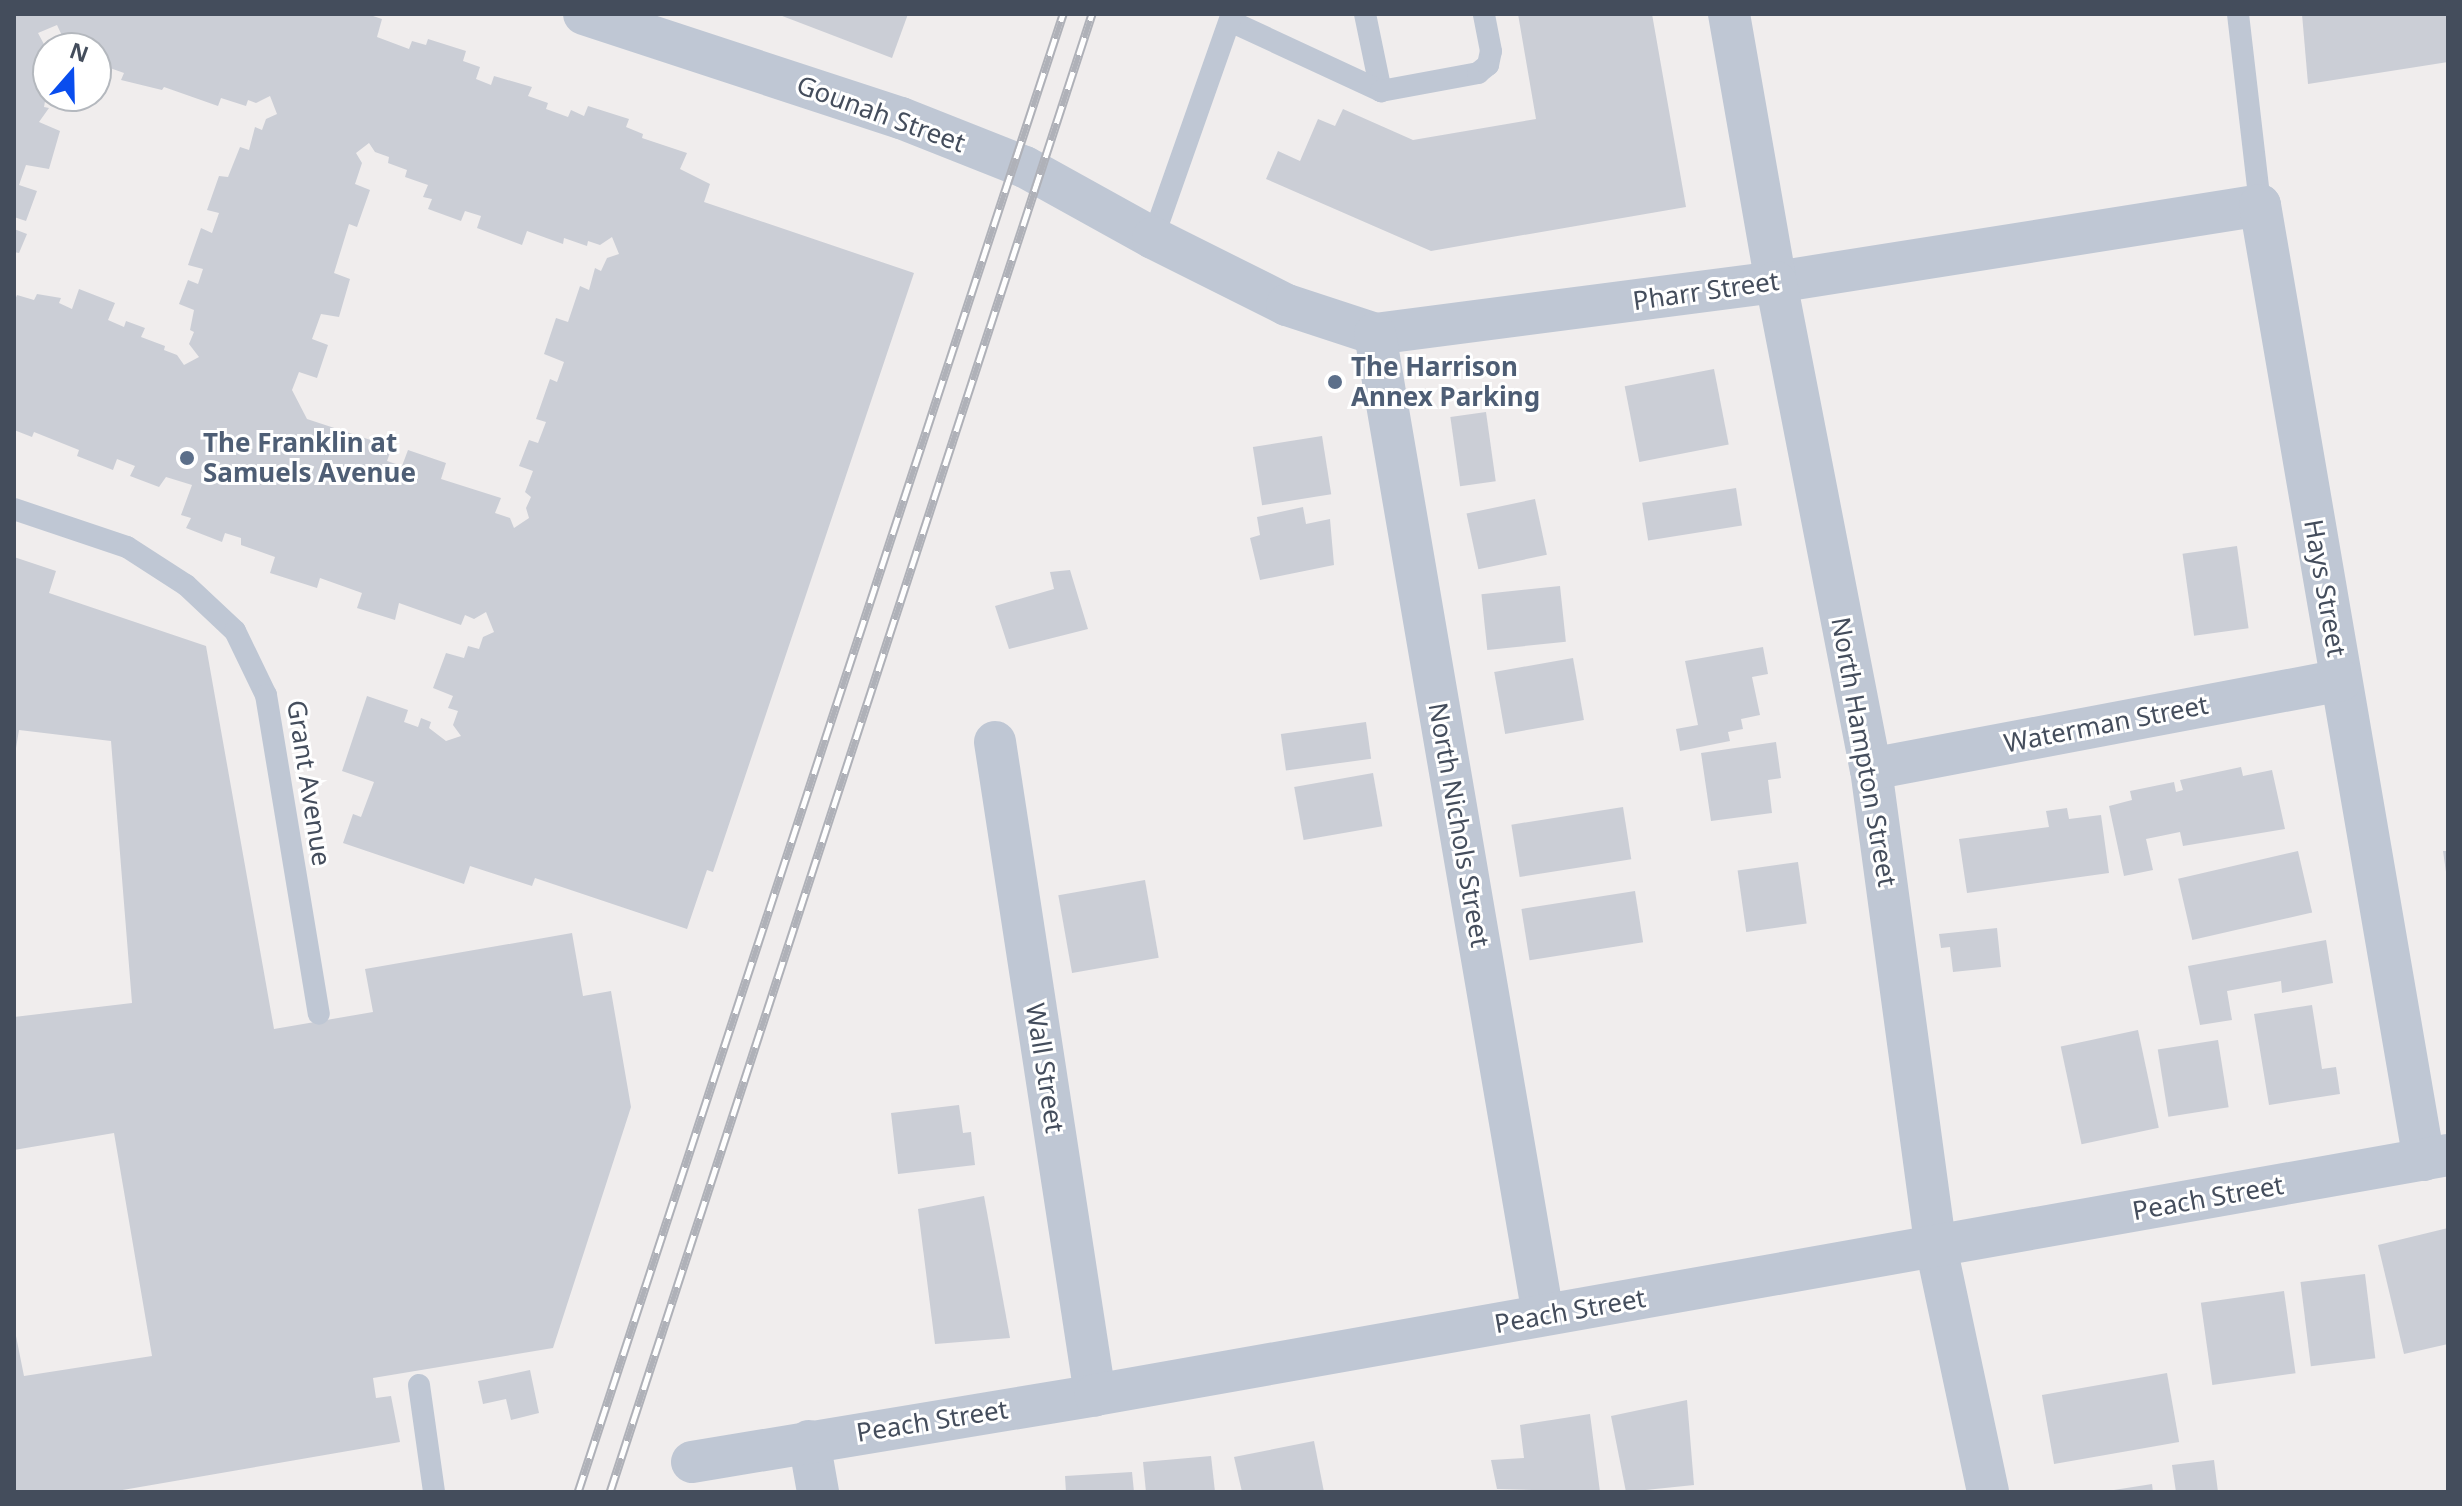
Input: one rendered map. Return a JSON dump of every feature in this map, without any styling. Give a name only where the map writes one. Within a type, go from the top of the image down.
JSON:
[{"type":"street","name":"Gounah Street","points":[[584,14],[901,118],[1025,167],[1160,242]]},
{"type":"street","name":"North Hampton Street","points":[[1729,14],[1776,282],[1871,769],[1936,1247],[1988,1492]]},
{"type":"street","name":"Pharr Street","points":[[1160,242],[1287,305],[1375,334],[1776,282],[2260,205]]},
{"type":"street","name":"Hays Street","points":[[2260,205],[2341,680],[2436,1158]]},
{"type":"street","name":"North Nichols Street","points":[[1375,334],[1543,1315]]},
{"type":"street","name":"Waterman Street","points":[[1871,769],[2341,680]]},
{"type":"street","name":"Wall Street","points":[[995,742],[1095,1395]]},
{"type":"street","name":"Peach Street","points":[[692,1462],[1095,1395],[2436,1158]]},
{"type":"street","points":[[809,1441],[818,1492]]},
{"type":"lane","points":[[1365,14],[1381,91]]},
{"type":"lane","points":[[1160,242],[1231,17],[1381,91],[1478,73],[1488,65],[1491,51],[1484,14]]},
{"type":"lane","name":"Hays Street","points":[[2238,14],[2260,205]]},
{"type":"lane","name":"Grant Avenue","points":[[14,509],[127,547],[186,585],[235,631],[266,695],[319,1014]]},
{"type":"lane","points":[[419,1385],[434,1492]]},
{"type":"building","points":[[14,14],[367,14],[382,19],[377,37],[409,49],[412,41],[426,45],[428,39],[466,51],[463,61],[480,67],[476,79],[491,85],[494,76],[532,87],[528,96],[548,103],[546,109],[568,117],[571,110],[584,116],[588,106],[629,119],[626,127],[643,134],[642,138],[687,153],[680,169],[710,184],[704,202],[914,273],[713,872],[707,870],[687,929],[535,878],[532,886],[470,866],[464,884],[343,843],[353,814],[361,817],[374,782],[342,771],[367,696],[408,710],[404,722],[418,727],[421,718],[431,722],[429,728],[446,741],[461,736],[453,725],[458,711],[448,708],[453,696],[433,688],[446,653],[464,658],[468,646],[479,649],[483,637],[494,632],[486,612],[474,619],[465,615],[461,625],[399,603],[395,620],[357,608],[362,593],[320,578],[317,588],[270,573],[275,557],[241,545],[241,538],[225,533],[222,542],[186,528],[191,518],[181,515],[192,485],[166,477],[159,487],[130,476],[135,466],[117,459],[113,470],[77,456],[79,450],[34,432],[32,437],[14,430],[14,302],[17,295],[34,300],[37,294],[61,298],[59,303],[72,309],[79,289],[115,303],[108,320],[124,327],[126,321],[145,328],[141,337],[165,346],[164,350],[177,355],[184,365],[199,357],[189,344],[194,332],[190,330],[194,310],[179,304],[188,280],[198,284],[203,269],[188,265],[201,228],[212,233],[219,213],[207,210],[219,176],[228,177],[240,147],[249,150],[255,127],[262,130],[266,119],[277,114],[270,96],[256,103],[248,100],[246,106],[221,98],[218,106],[164,87],[162,90],[121,80],[124,73],[112,69],[112,32],[60,32],[57,25],[32,32],[32,112],[46,112],[39,122],[60,131],[49,169],[26,165],[19,185],[37,191],[26,221],[14,217]],"holes":[[[369,143],[375,152],[389,157],[388,163],[407,170],[405,177],[428,185],[423,197],[432,199],[428,209],[461,221],[465,211],[481,216],[477,228],[522,245],[527,231],[563,244],[564,238],[587,246],[588,241],[600,245],[612,237],[619,254],[607,258],[601,271],[595,268],[589,290],[580,286],[568,322],[556,318],[544,354],[564,362],[557,382],[550,379],[536,419],[546,422],[538,443],[529,440],[519,466],[533,471],[525,492],[531,497],[526,508],[529,518],[514,528],[510,518],[495,513],[501,498],[441,479],[446,463],[408,450],[402,466],[387,461],[392,447],[307,419],[292,390],[299,372],[317,378],[328,345],[312,339],[321,314],[339,317],[350,279],[334,273],[349,224],[357,227],[370,190],[355,184],[362,163],[356,153]]]},
{"type":"building","points":[[777,14],[908,14],[892,58]]},
{"type":"building","points":[[1518,14],[1652,14],[1686,207],[1431,251],[1266,179],[1278,151],[1300,161],[1318,119],[1335,126],[1343,109],[1413,140],[1536,119]]},
{"type":"building","points":[[2302,14],[2448,14],[2448,62],[2308,84]]},
{"type":"building","points":[[14,229],[27,234],[19,253],[14,252]]},
{"type":"building","points":[[1714,369],[1729,445],[1639,462],[1625,386]]},
{"type":"building","points":[[1486,412],[1496,481],[1460,486],[1450,417]]},
{"type":"building","points":[[1322,436],[1331,494],[1262,505],[1253,447]]},
{"type":"building","points":[[1736,488],[1742,526],[1648,540],[1642,503]]},
{"type":"building","points":[[1535,499],[1547,555],[1478,569],[1467,514]]},
{"type":"building","points":[[1303,507],[1306,524],[1330,519],[1334,565],[1260,580],[1250,538],[1260,535],[1257,517]]},
{"type":"building","points":[[2237,546],[2249,628],[2194,636],[2183,554]]},
{"type":"building","points":[[14,557],[56,571],[49,593],[206,646],[274,1029],[373,1012],[365,969],[572,933],[583,996],[611,991],[631,1107],[553,1348],[373,1378],[376,1398],[391,1396],[400,1442],[111,1492],[14,1492],[14,1326],[24,1376],[152,1356],[114,1133],[14,1150],[14,1017],[132,1003],[111,741],[19,730],[14,760]]},
{"type":"building","points":[[1070,570],[1088,629],[1009,649],[995,606],[1054,589],[1050,572]]},
{"type":"building","points":[[1560,586],[1566,642],[1487,650],[1481,594]]},
{"type":"building","points":[[1763,647],[1768,674],[1752,677],[1760,715],[1741,719],[1743,729],[1728,732],[1730,741],[1680,751],[1676,729],[1698,725],[1685,661]]},
{"type":"building","points":[[1573,658],[1584,720],[1505,734],[1494,672]]},
{"type":"building","points":[[1366,722],[1371,759],[1286,771],[1281,734]]},
{"type":"building","points":[[1776,742],[1781,778],[1768,780],[1772,813],[1711,821],[1701,753]]},
{"type":"building","points":[[2241,767],[2243,776],[2272,770],[2285,829],[2183,846],[2180,832],[2146,839],[2153,870],[2124,876],[2109,806],[2132,800],[2130,791],[2174,782],[2176,792],[2183,790],[2180,780]]},
{"type":"building","points":[[1373,773],[1382,826],[1304,840],[1294,787]]},
{"type":"building","points":[[1623,807],[1631,859],[1520,877],[1511,825]]},
{"type":"building","points":[[2067,808],[2069,819],[2101,815],[2109,873],[1967,893],[1959,839],[2049,827],[2046,811]]},
{"type":"building","points":[[2298,851],[2312,912],[2192,940],[2178,879]]},
{"type":"building","points":[[2443,851],[2448,851],[2448,872],[2446,872]]},
{"type":"building","points":[[1798,862],[1807,923],[1746,932],[1738,870]]},
{"type":"building","points":[[1145,880],[1159,958],[1072,973],[1058,895]]},
{"type":"building","points":[[1635,891],[1643,942],[1530,960],[1521,909]]},
{"type":"building","points":[[1997,928],[2001,967],[1953,972],[1950,947],[1941,948],[1939,934]]},
{"type":"building","points":[[2326,940],[2333,983],[2282,993],[2281,981],[2227,991],[2232,1020],[2200,1025],[2188,966]]},
{"type":"building","points":[[2312,1005],[2322,1069],[2336,1067],[2340,1094],[2269,1105],[2254,1014]]},
{"type":"building","points":[[2138,1030],[2159,1128],[2082,1144],[2061,1046]]},
{"type":"building","points":[[2218,1040],[2229,1107],[2168,1117],[2158,1050]]},
{"type":"building","points":[[959,1105],[963,1133],[971,1132],[975,1165],[898,1174],[891,1113]]},
{"type":"building","points":[[984,1196],[1010,1338],[935,1344],[918,1209]]},
{"type":"building","points":[[2448,1228],[2448,1344],[2404,1354],[2378,1245]]},
{"type":"building","points":[[2365,1274],[2375,1358],[2311,1366],[2300,1282]]},
{"type":"building","points":[[2284,1291],[2296,1373],[2212,1385],[2201,1303]]},
{"type":"building","points":[[530,1370],[539,1413],[511,1420],[506,1399],[483,1404],[478,1381]]},
{"type":"building","points":[[2167,1373],[2179,1442],[2054,1464],[2042,1395]]},
{"type":"building","points":[[1687,1400],[1694,1485],[1626,1492],[1611,1416]]},
{"type":"building","points":[[1590,1414],[1600,1492],[1497,1489],[1491,1460],[1524,1458],[1520,1425]]},
{"type":"building","points":[[1314,1441],[1324,1492],[1242,1492],[1234,1457]]},
{"type":"building","points":[[1211,1456],[1215,1492],[1146,1492],[1143,1462]]},
{"type":"building","points":[[2214,1460],[2218,1492],[2176,1492],[2172,1465]]},
{"type":"building","points":[[1132,1472],[1134,1492],[1066,1492],[1065,1476]]},
{"type":"building","points":[[2152,1484],[2153,1492],[2114,1490]]},
{"type":"railway","points":[[578,1492],[1063,14]]},
{"type":"railway","points":[[610,1492],[1092,14]]},
{"type":"place","name":"The Harrison Annex Parking","points":[[1335,382]]},
{"type":"place","name":"The Franklin at Samuels Avenue","points":[[187,458]]}]
